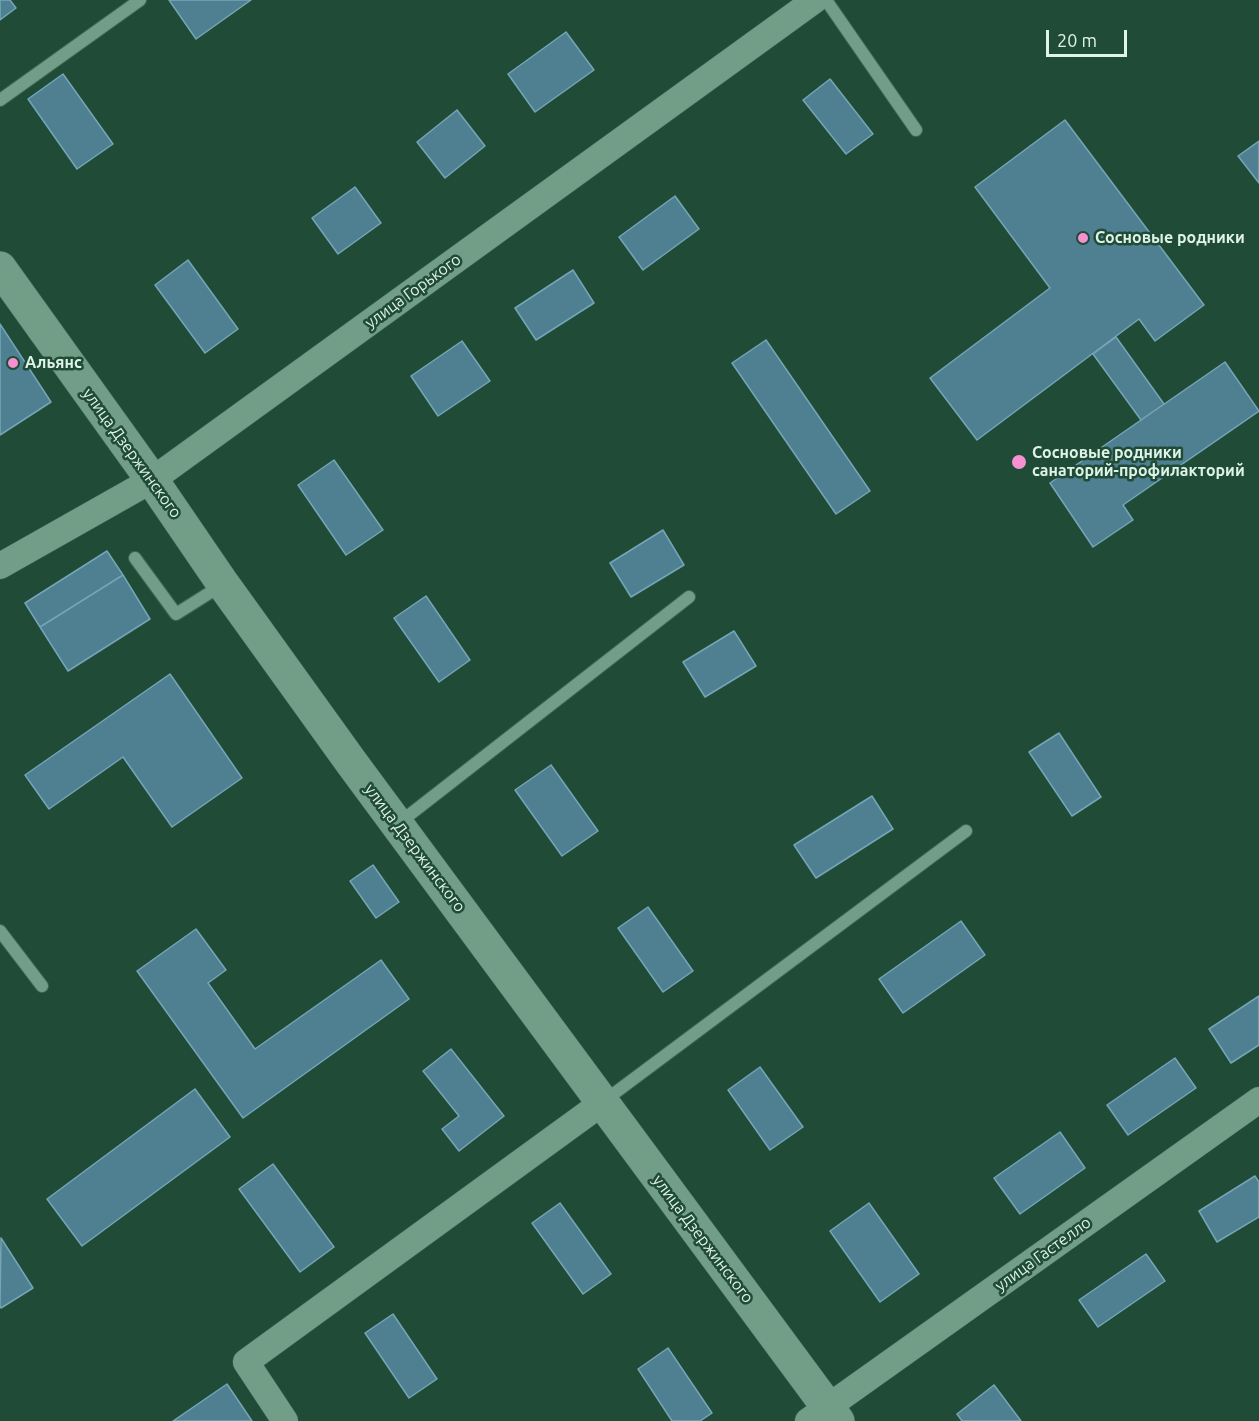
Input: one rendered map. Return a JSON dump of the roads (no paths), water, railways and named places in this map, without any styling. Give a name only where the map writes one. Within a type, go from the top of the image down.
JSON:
[{"type":"street","name":"улица Горького","points":[[0,566],[152,480],[815,0]]},
{"type":"street","name":"улица Дзержинского","points":[[3,279],[152,480],[223,584],[602,1103],[825,1416]]},
{"type":"street","name":"улица Гастелло","points":[[825,1416],[1259,1100]]},
{"type":"street","points":[[285,1421],[246,1362],[602,1103]]},
{"type":"lane","points":[[0,100],[140,0]]},
{"type":"lane","points":[[826,0],[916,129]]},
{"type":"lane","points":[[135,558],[176,614],[223,584]]},
{"type":"lane","points":[[398,824],[689,597]]},
{"type":"lane","points":[[602,1103],[966,831]]},
{"type":"lane","points":[[0,931],[42,986]]},
{"type":"place","name":"Сосновые родники","points":[[1083,238]]},
{"type":"place","name":"Альянс","points":[[13,363]]},
{"type":"place","name":"Сосновые родники санаторий-профилакторий","points":[[1019,462]]}]
